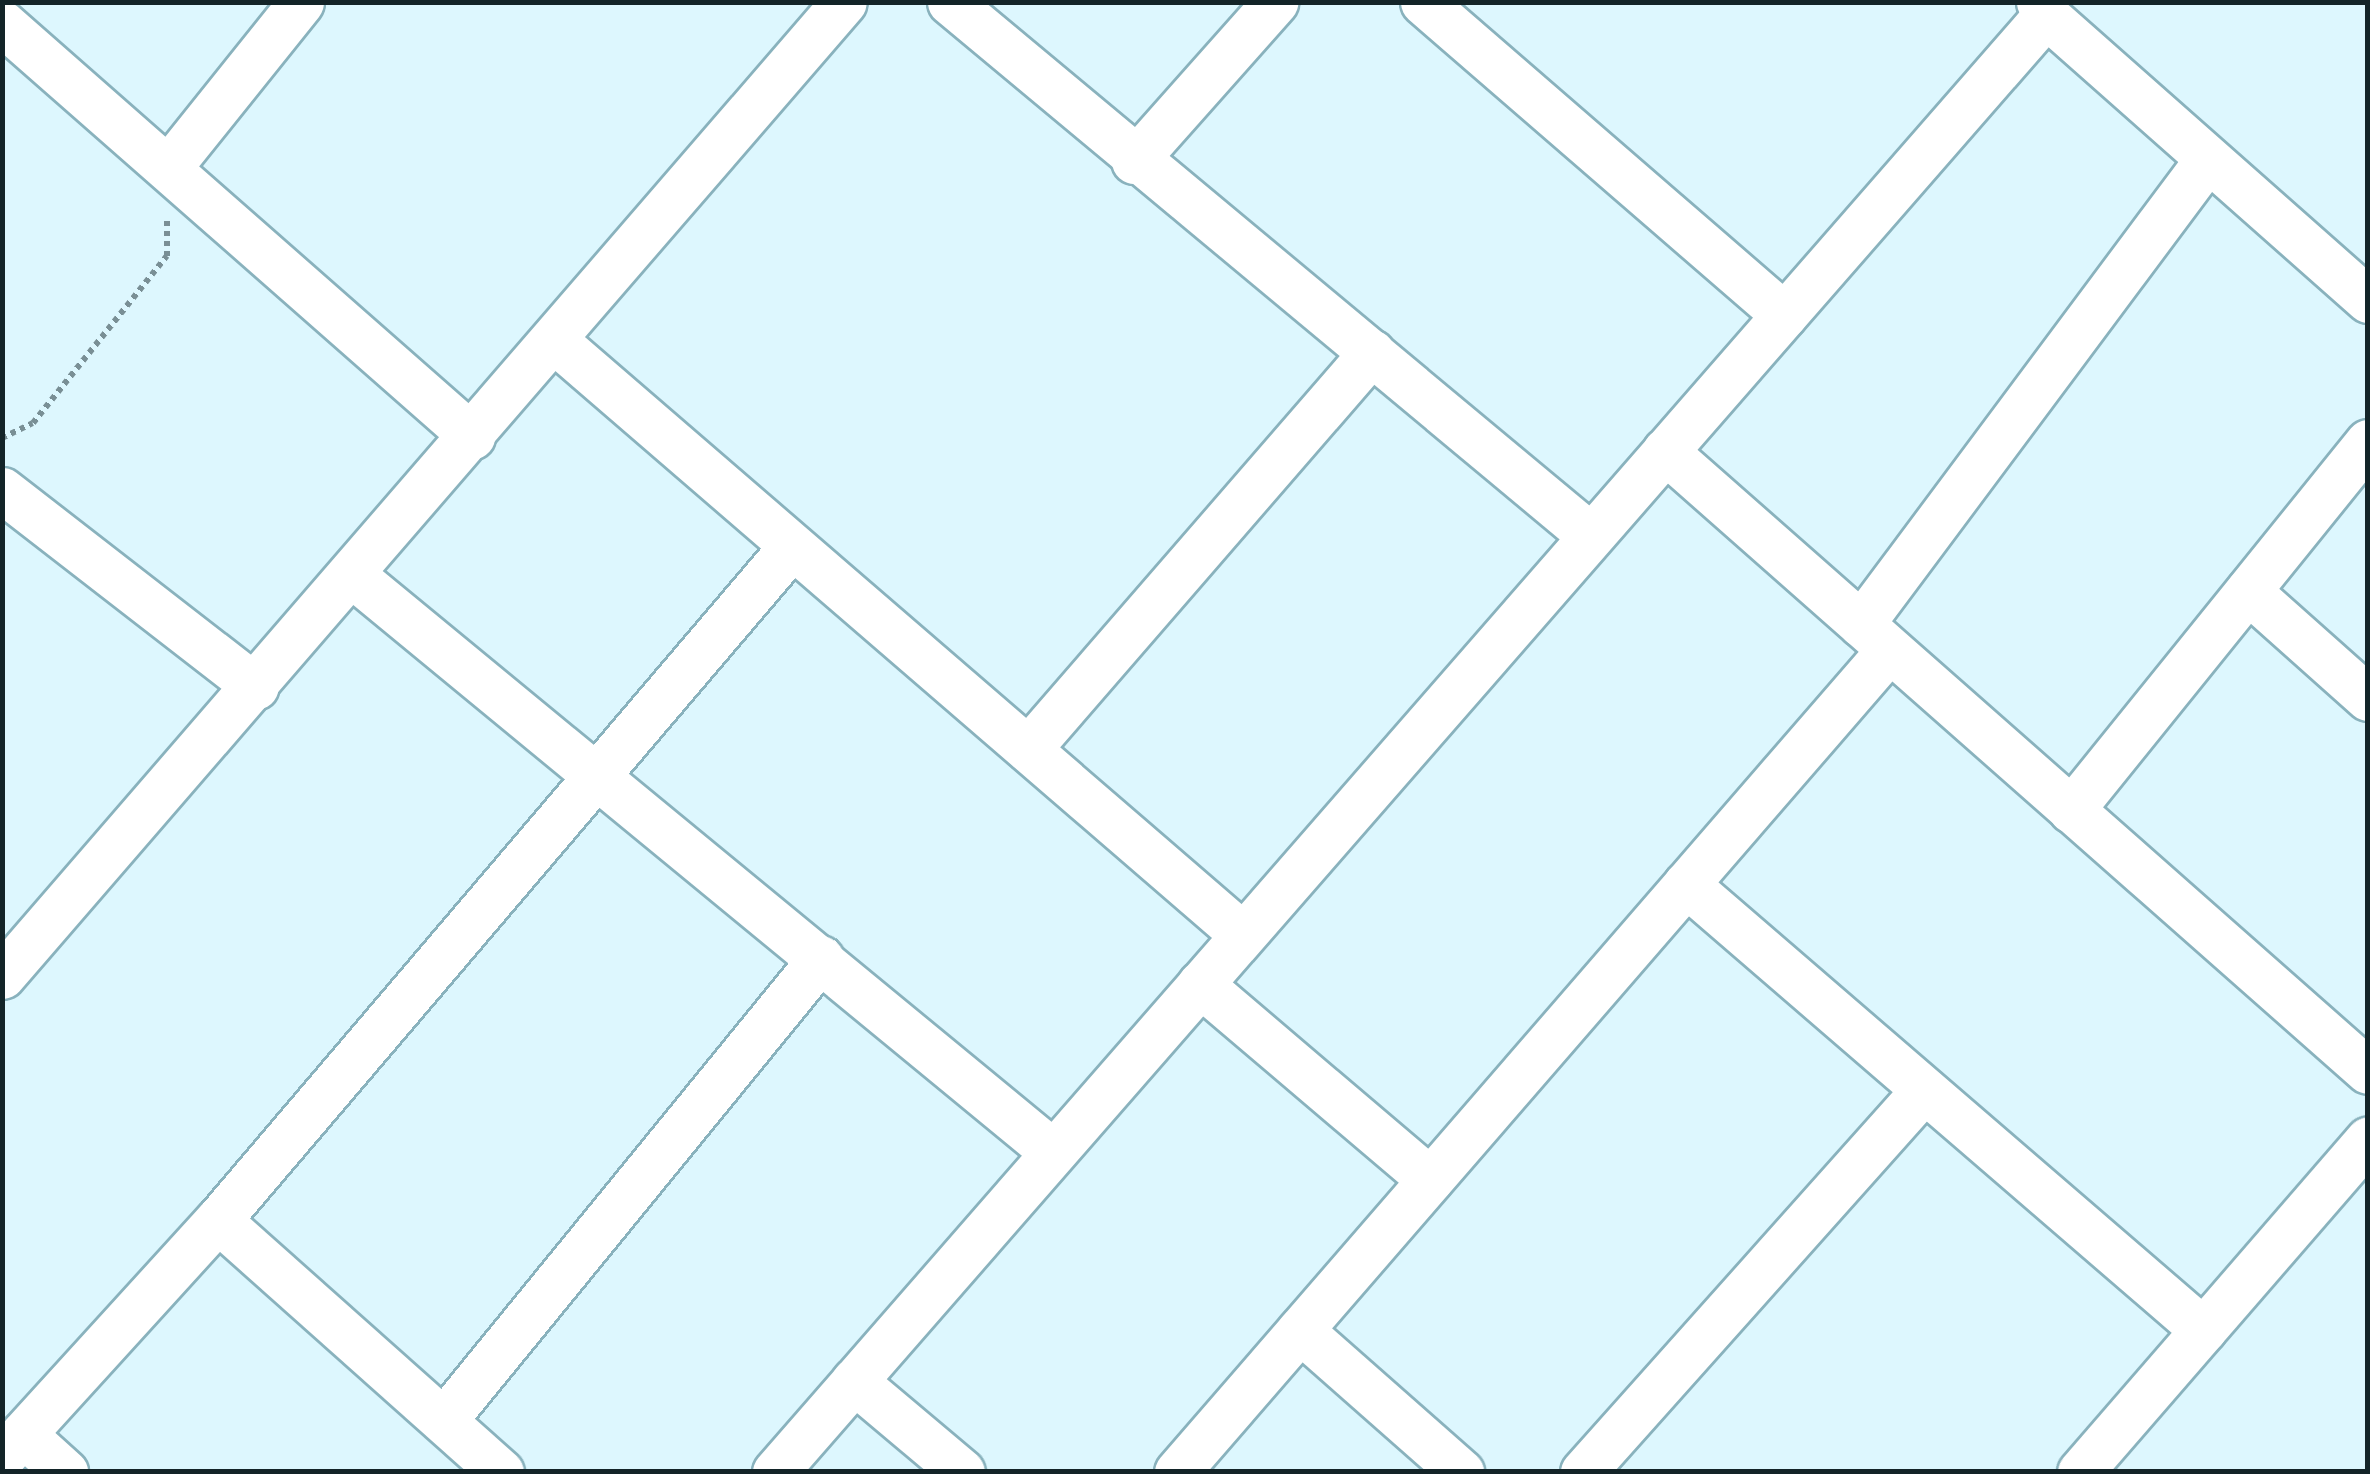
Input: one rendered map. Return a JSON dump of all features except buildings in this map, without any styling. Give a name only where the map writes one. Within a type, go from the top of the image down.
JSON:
[{"type":"street","points":[[169,167],[301,2]]},
{"type":"street","points":[[2,976],[256,687],[844,2]]},
{"type":"street","points":[[950,2],[1134,161],[1372,352],[1591,536]]},
{"type":"street","points":[[1134,161],[1275,2]]},
{"type":"street","points":[[1423,2],[1784,315]]},
{"type":"street","points":[[775,1472],[1784,315],[2042,9],[2368,300]]},
{"type":"street","points":[[2,23],[472,436]]},
{"type":"street","points":[[1177,1472],[1686,884],[1875,637],[2207,160]]},
{"type":"street","points":[[554,340],[1243,935]]},
{"type":"street","points":[[1028,749],[1372,352]]},
{"type":"street","points":[[2071,810],[2368,442]]},
{"type":"street","points":[[1665,451],[2368,1071]]},
{"type":"street","points":[[2,490],[256,687]]},
{"type":"street","points":[[65,1472],[13,1445],[218,1220],[792,546]]},
{"type":"street","points":[[351,574],[1054,1152]]},
{"type":"street","points":[[2248,591],[2368,698]]},
{"type":"street","points":[[1686,884],[2202,1330]]},
{"type":"street","points":[[444,1420],[821,958]]},
{"type":"street","points":[[1200,984],[1430,1180]]},
{"type":"street","points":[[1583,1472],[1924,1090]]},
{"type":"street","points":[[2080,1472],[2368,1139]]},
{"type":"street","points":[[218,1220],[502,1472]]},
{"type":"street","points":[[1300,1330],[1461,1472]]},
{"type":"street","points":[[854,1381],[962,1472]]},
{"type":"path","points":[[2,438],[32,423],[166,256],[169,167]]}]
